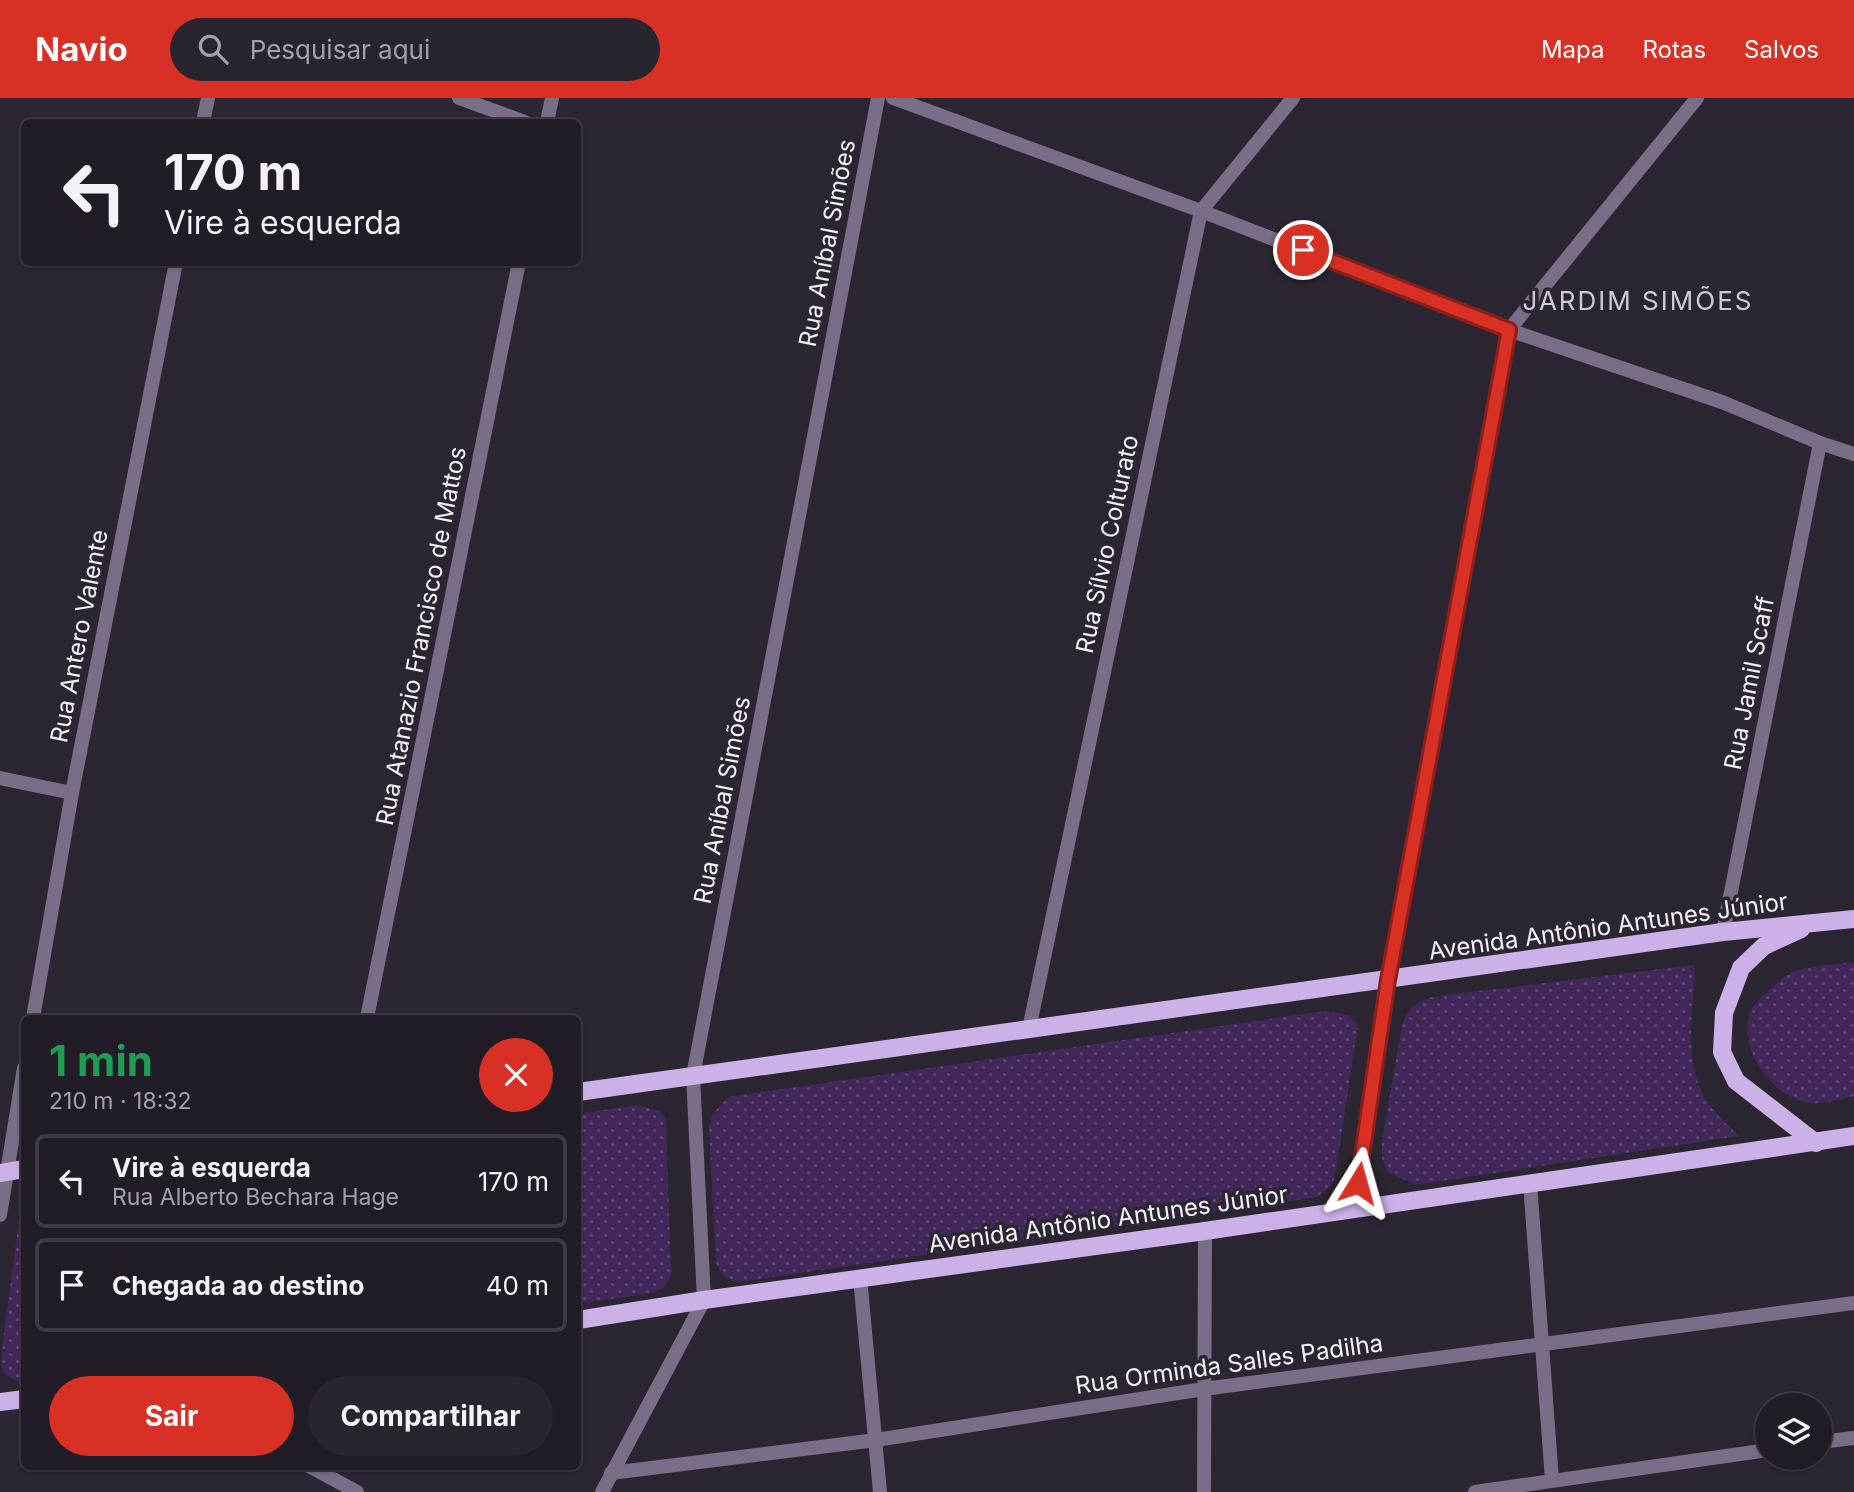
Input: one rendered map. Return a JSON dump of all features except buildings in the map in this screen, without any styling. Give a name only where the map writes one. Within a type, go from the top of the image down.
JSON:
[{"type":"main road","name":"Avenida Antônio Antunes Júnior","points":[[581,1092],[1723,932],[1854,919]]},
{"type":"main road","points":[[1812,924],[1764,946],[1741,968],[1724,1013],[1722,1052],[1735,1081],[1816,1143]]},
{"type":"main road","name":"Avenida Antônio Antunes Júnior","points":[[581,1320],[1854,1136]]},
{"type":"main road","points":[[0,1402],[21,1399]]},
{"type":"street","points":[[204,119],[208,98]]},
{"type":"street","points":[[459,98],[517,119]]},
{"type":"street","points":[[548,119],[552,98]]},
{"type":"street","name":"Rua Aníbal Simões","points":[[704,1300],[693,1076],[878,98]]},
{"type":"street","points":[[892,98],[1201,211],[1509,330],[1722,402],[1820,443],[1854,454]]},
{"type":"street","name":"Rua Sílvio Colturato","points":[[1029,1029],[1201,211],[1293,98]]},
{"type":"street","points":[[1354,1208],[1388,980],[1509,330],[1697,98]]},
{"type":"street","name":"Rua Antero Valente","points":[[34,1015],[72,793],[175,266]]},
{"type":"street","name":"Rua Atanazio Francisco de Mattos","points":[[368,1015],[518,266]]},
{"type":"street","name":"Rua Jamil Scaff","points":[[1723,932],[1820,443]]},
{"type":"street","points":[[0,778],[72,793]]},
{"type":"street","points":[[0,1215],[10,1171],[21,1090]]},
{"type":"street","points":[[1531,1183],[1552,1480]]},
{"type":"street","points":[[1204,1492],[1205,1231]]},
{"type":"street","points":[[860,1278],[880,1492]]},
{"type":"street","points":[[602,1492],[704,1300]]},
{"type":"street","name":"Rua Orminda Salles Padilha","points":[[611,1474],[876,1440],[1205,1389],[1854,1303]]},
{"type":"street","points":[[1832,1441],[1854,1438]]},
{"type":"street","points":[[1475,1492],[1755,1452]]},
{"type":"street","points":[[316,1470],[357,1492]]},
{"type":"shaded area","points":[[1854,962],[1854,1096],[1807,1103],[1789,1096],[1767,1077],[1752,1052],[1748,1038],[1751,1010],[1769,990],[1790,973],[1811,967]]},
{"type":"shaded area","points":[[1695,965],[1691,1034],[1694,1068],[1706,1100],[1739,1136],[1416,1185],[1388,1172],[1382,1158],[1382,1141],[1402,1025],[1407,1013],[1419,1002],[1437,996]]},
{"type":"shaded area","points":[[1325,1011],[1349,1015],[1358,1025],[1335,1176],[1332,1185],[1317,1197],[739,1282],[724,1276],[716,1263],[709,1127],[713,1114],[728,1097]]},
{"type":"shaded area","points":[[638,1105],[660,1112],[666,1119],[671,1274],[665,1287],[652,1293],[581,1304],[581,1114]]},
{"type":"shaded area","points":[[21,1213],[21,1382],[6,1375],[2,1370]]},
{"type":"district","name":"JARDIM SIMÕES","points":[[1638,300]]},
{"type":"route","points":[[1303,250],[1509,330],[1388,980],[1358,1183]]}]
